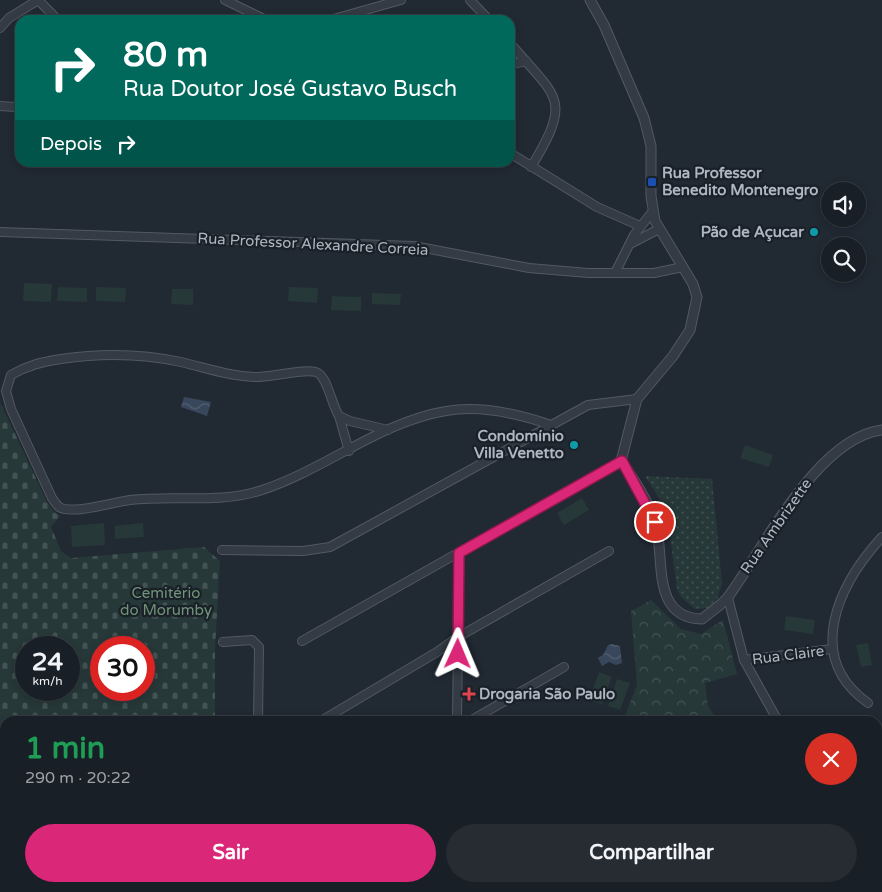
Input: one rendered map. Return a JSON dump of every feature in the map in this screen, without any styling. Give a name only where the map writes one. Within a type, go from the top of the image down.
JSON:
[{"type":"street","points":[[0,28],[9,18],[38,0],[53,15]]},
{"type":"street","points":[[225,0],[256,15]]},
{"type":"street","points":[[348,15],[401,0]]},
{"type":"street","points":[[470,0],[484,15]]},
{"type":"street","points":[[302,641],[622,461],[637,399],[673,356],[690,330],[695,314],[697,297],[684,267],[659,229],[653,211],[651,146],[644,118],[604,24],[590,0]]},
{"type":"street","points":[[515,49],[548,85],[553,95],[556,113],[550,134],[531,167]]},
{"type":"street","points":[[515,64],[526,61]]},
{"type":"street","points":[[0,106],[14,107]]},
{"type":"street","points":[[515,156],[597,207],[640,226]]},
{"type":"street","points":[[616,271],[626,248],[640,226],[653,211]]},
{"type":"street","points":[[626,248],[637,239],[659,229]]},
{"type":"street","name":"Rua Professor Alexandre Correia","points":[[0,232],[414,246],[529,268],[588,273],[616,271],[654,273],[684,267]]},
{"type":"street","points":[[349,451],[340,416],[323,377],[317,372],[309,371],[263,378],[240,376],[145,355],[106,354],[40,362],[25,367],[11,375],[6,391],[11,409],[52,498],[59,507],[71,510],[131,500],[224,498],[261,490],[305,473],[349,451],[408,420],[448,410],[478,410],[525,418],[551,425]]},
{"type":"street","points":[[222,550],[303,551],[330,547],[588,405],[637,399]]},
{"type":"street","points":[[340,416],[350,421],[388,430]]},
{"type":"street","name":"Rua Ambrizette","points":[[622,461],[655,522],[662,587],[667,599],[674,607],[686,615],[702,619],[728,598],[812,473],[861,436],[882,430]]},
{"type":"street","points":[[868,703],[856,695],[842,676],[832,649],[833,629],[842,593],[862,561],[882,537]]},
{"type":"street","points":[[329,716],[437,652],[458,637],[609,551]]},
{"type":"street","points":[[457,716],[459,553]]},
{"type":"street","points":[[728,598],[744,660],[775,716]]},
{"type":"street","points":[[223,642],[252,640],[259,647],[258,716]]},
{"type":"street","name":"Rua Claire","points":[[744,660],[832,649]]},
{"type":"street","points":[[479,716],[564,667]]},
{"type":"green space","points":[[24,283],[52,284],[51,302],[23,301]]},
{"type":"green space","points":[[58,287],[87,288],[87,302],[57,301]]},
{"type":"green space","points":[[96,287],[126,288],[125,302],[96,301]]},
{"type":"green space","points":[[289,287],[318,288],[317,303],[288,301]]},
{"type":"green space","points":[[172,289],[193,289],[193,305],[171,304]]},
{"type":"green space","points":[[372,293],[401,294],[400,305],[372,304]]},
{"type":"green space","points":[[332,296],[361,297],[361,311],[331,310]]},
{"type":"green space","name":"Cemitério do Morumby","points":[[0,402],[47,502],[54,512],[60,516],[51,527],[61,551],[71,558],[204,547],[220,561],[215,649],[215,716],[0,716]]},
{"type":"green space","points":[[745,445],[773,455],[769,467],[740,458]]},
{"type":"green space","points":[[645,476],[712,479],[722,584],[717,599],[708,608],[695,609],[681,597],[677,589],[668,521],[659,498]]},
{"type":"green space","points":[[582,498],[589,510],[564,525],[557,513]]},
{"type":"green space","points":[[104,523],[105,545],[72,547],[71,526]]},
{"type":"green space","points":[[143,523],[144,537],[115,539],[115,526]]},
{"type":"green space","points":[[651,600],[681,629],[701,634],[723,620],[737,674],[705,683],[708,706],[715,716],[625,716],[637,685],[631,611]]},
{"type":"green space","points":[[786,616],[815,620],[813,634],[784,630]]},
{"type":"green space","points":[[868,643],[872,665],[861,667],[856,645]]},
{"type":"green space","points":[[599,672],[612,677],[602,704],[589,700]]},
{"type":"green space","points":[[617,679],[630,683],[620,710],[608,706]]},
{"type":"water","points":[[184,397],[211,402],[207,416],[181,407]]},
{"type":"water","points":[[608,645],[620,646],[622,663],[616,665],[609,662],[602,666],[598,658],[603,655]]},
{"type":"place","name":"Rua Professor Benedito Montenegro","points":[[652,182]]},
{"type":"place","name":"Pão de Açucar","points":[[814,232]]},
{"type":"place","name":"Condomínio Villa Venetto","points":[[574,445]]},
{"type":"place","name":"Drogaria São Paulo","points":[[469,694]]},
{"type":"route","points":[[458,654],[459,553],[622,461],[638,487],[655,522]]}]
